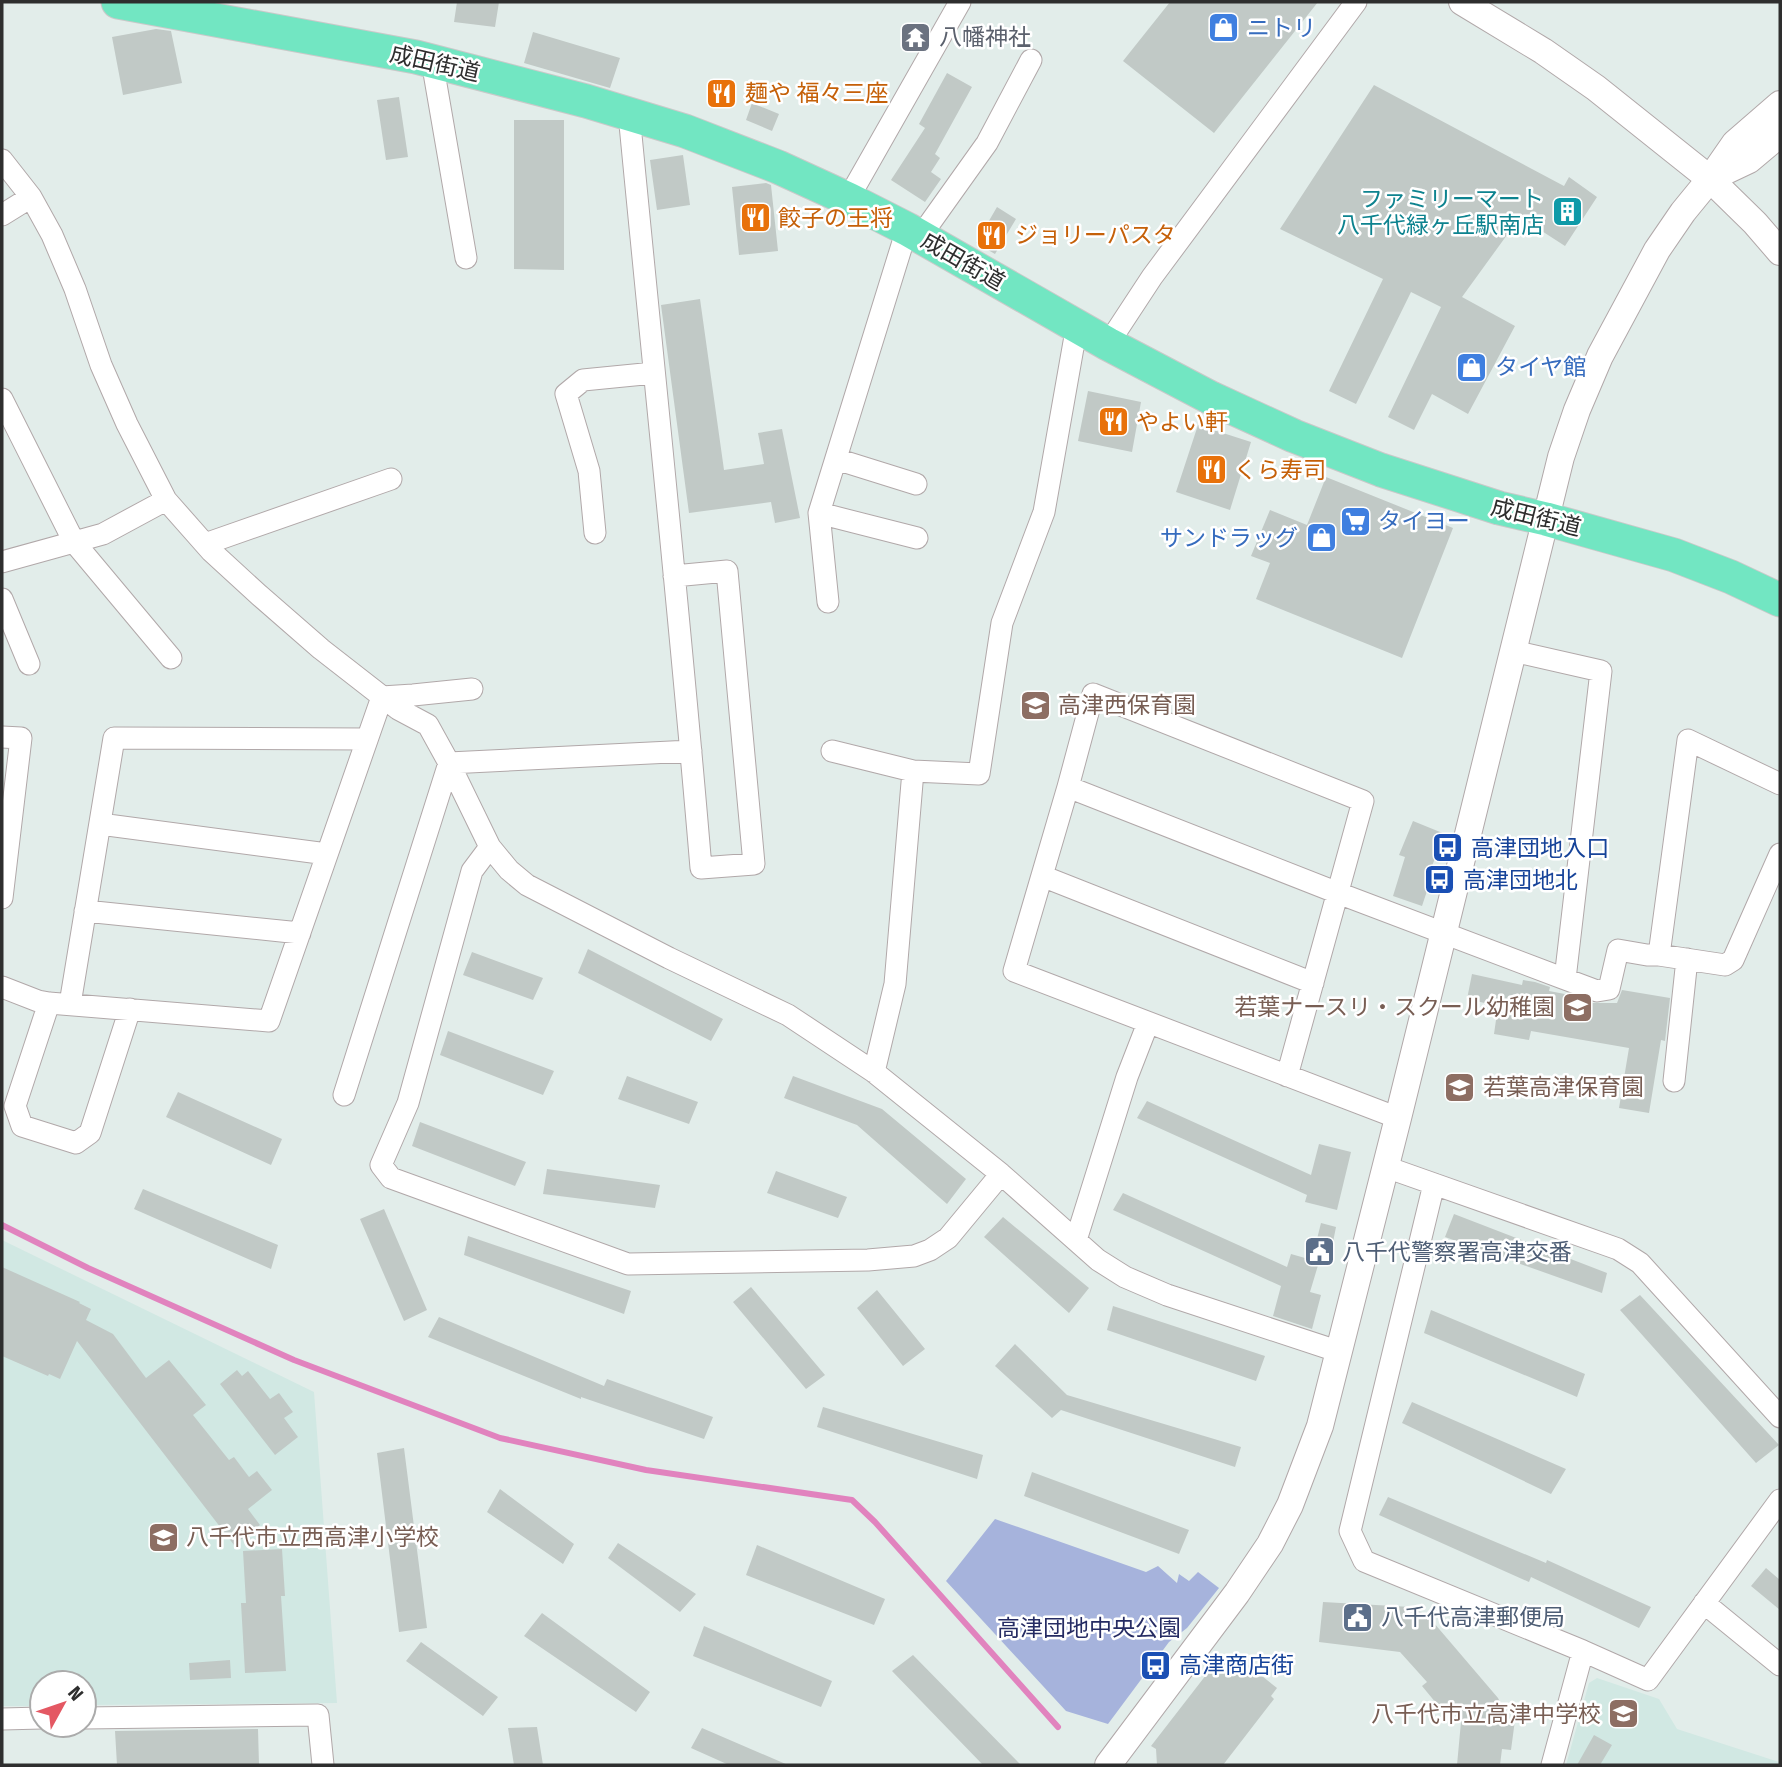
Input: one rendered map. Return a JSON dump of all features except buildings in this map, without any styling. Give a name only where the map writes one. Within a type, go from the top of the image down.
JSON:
[{"type":"highway","name":"成田街道","points":[[118,2],[212,11],[432,61],[520,83],[685,131],[778,167],[848,199],[1108,344],[1211,398],[1294,436],[1381,471],[1499,509],[1546,519],[1674,555],[1780,600]]},
{"type":"street","points":[[848,199],[960,2]]},
{"type":"street","points":[[1108,344],[1152,278],[1356,2]]},
{"type":"street","points":[[1462,2],[1543,51],[1596,88],[1710,179],[1780,252]]},
{"type":"street","points":[[828,602],[819,513],[913,233],[986,143],[1031,60]]},
{"type":"street","points":[[432,61],[466,258]]},
{"type":"street","points":[[1108,1765],[1237,1593],[1270,1544],[1290,1505],[1320,1426],[1561,457],[1573,422],[1600,356],[1657,250],[1735,143],[1780,104]]},
{"type":"street","points":[[629,114],[701,868],[754,864],[727,571],[674,576]]},
{"type":"street","points":[[1710,179],[1749,160],[1780,134]]},
{"type":"street","points":[[2,160],[31,197],[52,235],[71,278],[101,365],[127,424],[166,500],[205,544],[258,596],[382,697],[428,725],[489,847],[509,870],[527,885],[788,1016],[874,1072],[1000,1174],[1098,1260],[1125,1277],[1167,1295],[1340,1352]]},
{"type":"street","points":[[2,215],[31,197]]},
{"type":"street","points":[[832,751],[914,771],[979,774],[1002,623],[1044,512],[1076,326]]},
{"type":"street","points":[[595,534],[589,471],[566,394],[583,380],[654,373]]},
{"type":"street","points":[[2,398],[74,542],[171,658]]},
{"type":"street","points":[[836,459],[916,485]]},
{"type":"street","points":[[205,544],[391,479]]},
{"type":"street","points":[[2,562],[103,534],[166,500]]},
{"type":"street","points":[[819,513],[917,538]]},
{"type":"street","points":[[2,599],[29,664]]},
{"type":"street","points":[[1513,651],[1601,671],[1565,979]]},
{"type":"street","points":[[382,697],[472,689]]},
{"type":"street","points":[[1287,1076],[1363,801],[1093,694],[1014,971],[1148,1023],[1287,1076],[1398,1118]]},
{"type":"street","points":[[2,987],[38,1001],[269,1021],[382,697]]},
{"type":"street","points":[[2,737],[21,738],[2,898]]},
{"type":"street","points":[[130,1009],[90,1133],[76,1143],[22,1126],[15,1106],[59,1003],[85,911],[114,738],[368,739]]},
{"type":"street","points":[[1659,955],[1688,740],[1780,784]]},
{"type":"street","points":[[449,763],[691,751]]},
{"type":"street","points":[[344,1095],[449,763]]},
{"type":"street","points":[[874,1072],[895,984],[914,771]]},
{"type":"street","points":[[1068,787],[1444,934],[1597,990],[1609,989],[1618,950],[1725,965],[1733,960],[1780,854]]},
{"type":"street","points":[[100,824],[327,855]]},
{"type":"street","points":[[489,847],[472,871],[408,1103],[381,1165],[391,1178],[628,1264],[914,1256],[930,1250],[948,1238],[1000,1174]]},
{"type":"street","points":[[1042,876],[1313,983]]},
{"type":"street","points":[[85,911],[300,933]]},
{"type":"street","points":[[1674,1081],[1687,959]]},
{"type":"street","points":[[1076,1240],[1127,1077],[1148,1023]]},
{"type":"street","points":[[1386,1167],[1618,1250],[1640,1263],[1780,1417]]},
{"type":"street","points":[[1434,1184],[1350,1531],[1364,1561],[1648,1680],[1780,1500]]},
{"type":"street","points":[[1704,1603],[1780,1665]]},
{"type":"street","points":[[1552,1765],[1583,1651]]},
{"type":"street","points":[[98,1718],[318,1715],[323,1765]]},
{"type":"street","points":[[2,1718],[28,1718]]},
{"type":"shaded area","name":"八千代市立西高津小学校","points":[[2,1240],[314,1392],[337,1703],[98,1705],[98,1669],[28,1669],[28,1706],[2,1706]]},
{"type":"shaded area","name":"八千代市立高津中学校","points":[[1597,1678],[1659,1699],[1677,1729],[1779,1762],[1780,1765],[1566,1765],[1589,1683]]},
{"type":"green space","name":"高津団地中央公園","points":[[995,1519],[1146,1572],[1158,1566],[1177,1583],[1179,1574],[1189,1581],[1198,1572],[1219,1588],[1187,1628],[1169,1642],[1108,1724],[1066,1711],[946,1581]]},
{"type":"waterway","points":[[2,1225],[88,1268],[294,1360],[500,1438],[646,1470],[852,1500],[875,1522],[1058,1727]]},
{"type":"place","name":"ニトリ","points":[[1224,28]]},
{"type":"place","name":"八幡神社","points":[[916,37]]},
{"type":"place","name":"麺や 福々三座","points":[[722,93]]},
{"type":"place","name":"ファミリーマート 八千代緑ヶ丘駅南店","points":[[1567,212]]},
{"type":"place","name":"餃子の王将","points":[[755,218]]},
{"type":"place","name":"ジョリーパスタ","points":[[992,235]]},
{"type":"place","name":"タイヤ館","points":[[1472,367]]},
{"type":"place","name":"やよい軒","points":[[1113,422]]},
{"type":"place","name":"くら寿司","points":[[1211,470]]},
{"type":"place","name":"タイヨー","points":[[1355,521]]},
{"type":"place","name":"サンドラッグ","points":[[1321,538]]},
{"type":"place","name":"高津西保育園","points":[[1035,705]]},
{"type":"place","name":"高津団地入口","points":[[1448,848]]},
{"type":"place","name":"高津団地北","points":[[1440,880]]},
{"type":"place","name":"若葉ナースリ・スクール幼稚園","points":[[1578,1007]]},
{"type":"place","name":"若葉高津保育園","points":[[1460,1087]]},
{"type":"place","name":"八千代警察署高津交番","points":[[1319,1252]]},
{"type":"place","name":"八千代市立西高津小学校","points":[[163,1537]]},
{"type":"place","name":"八千代高津郵便局","points":[[1358,1617]]},
{"type":"place","name":"高津商店街","points":[[1156,1665]]},
{"type":"place","name":"八千代市立高津中学校","points":[[1624,1714]]}]
